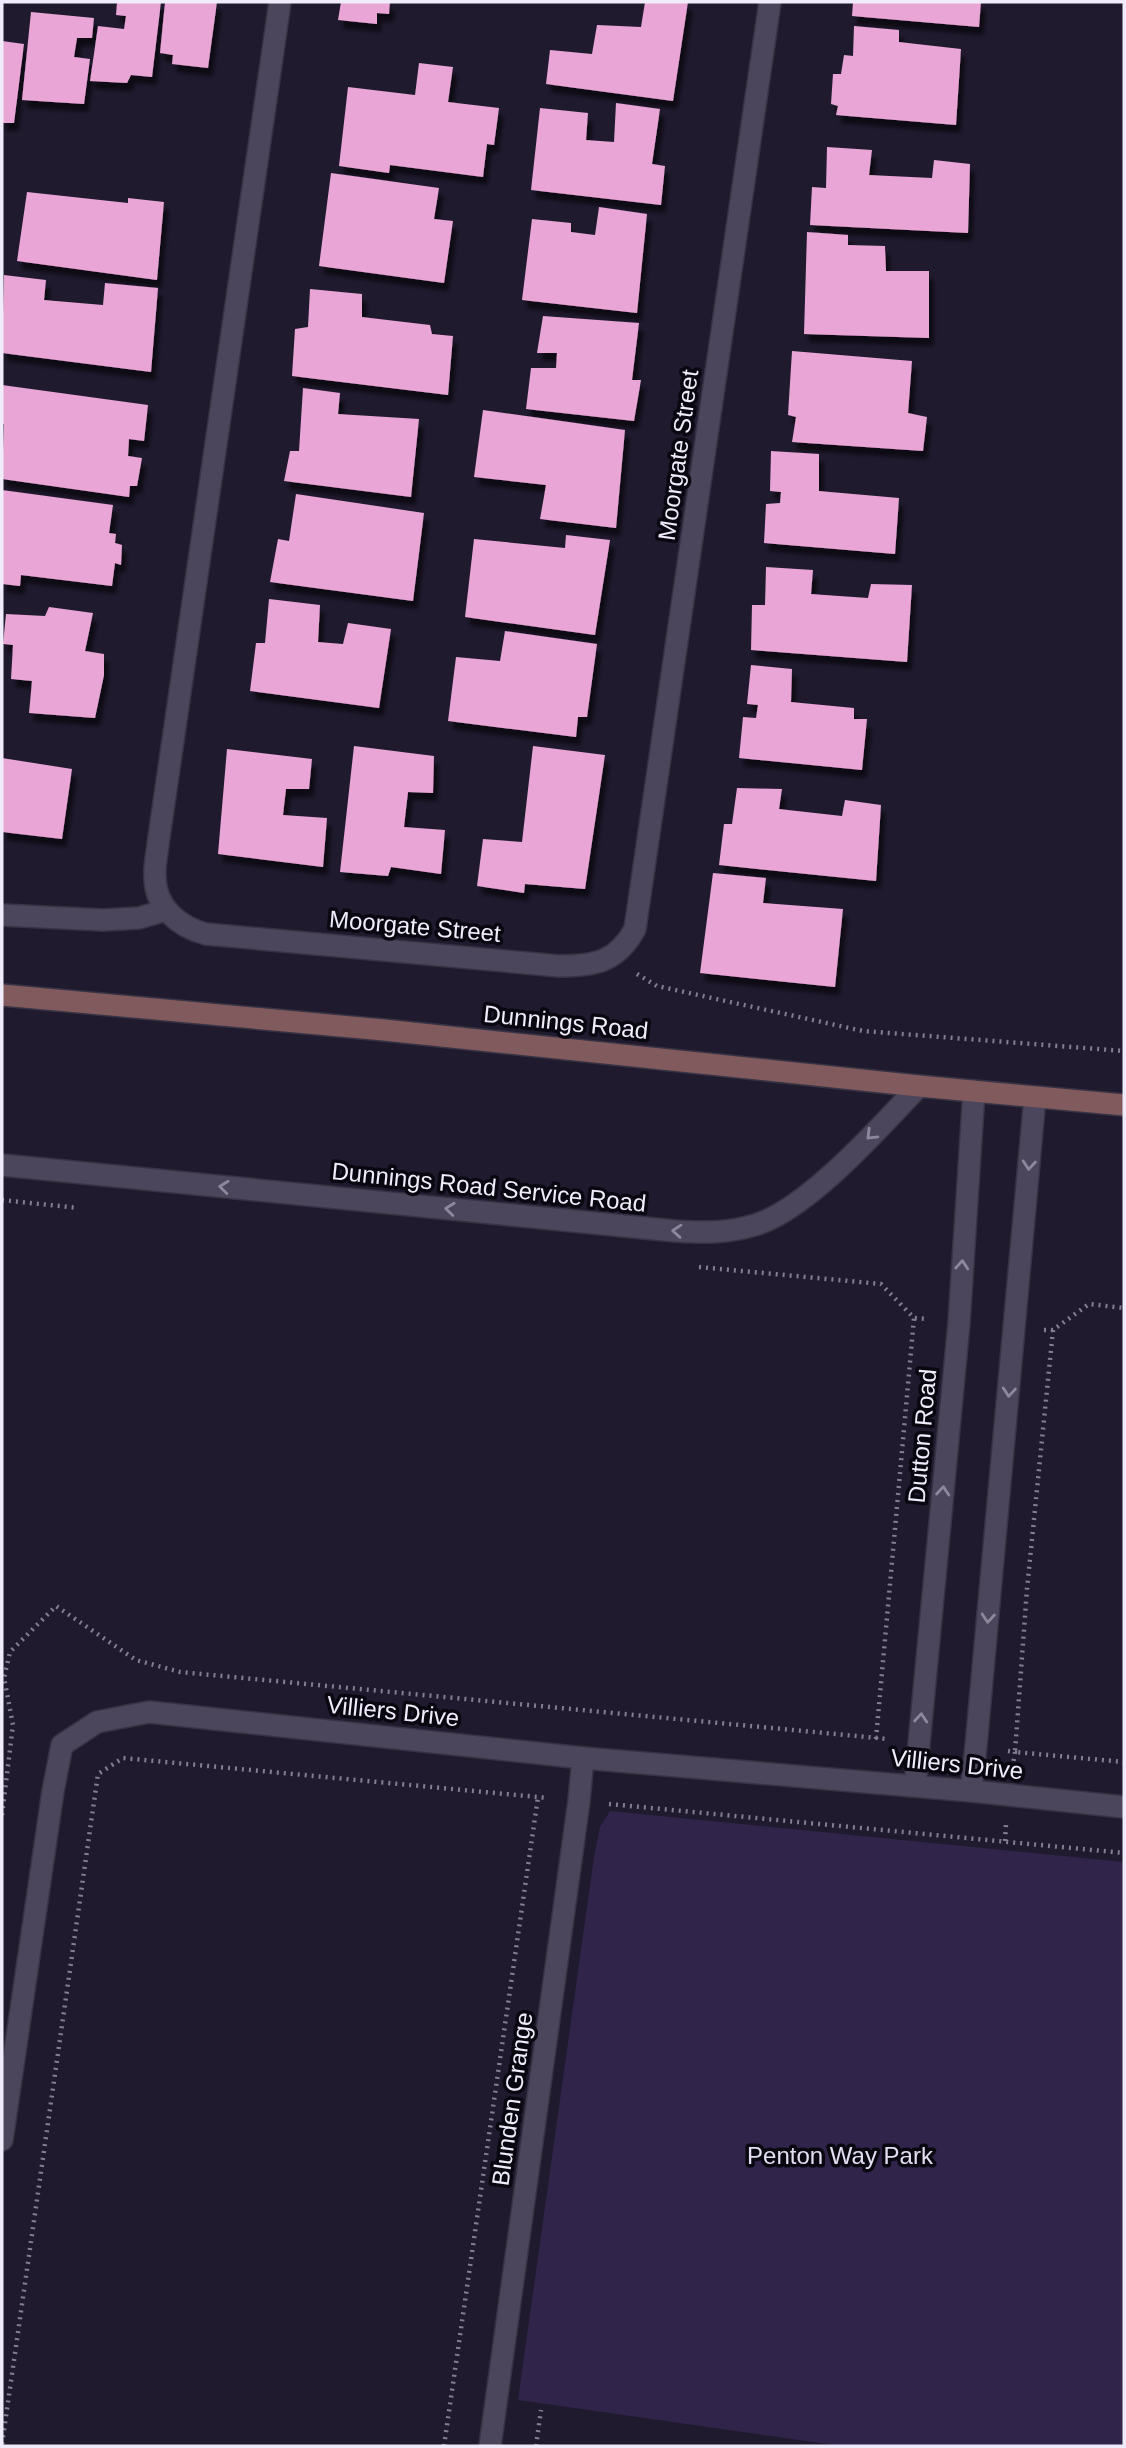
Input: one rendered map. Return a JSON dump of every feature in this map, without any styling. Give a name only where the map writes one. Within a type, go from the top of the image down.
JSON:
[{"type":"street","points":[[2,915],[103,920],[139,918],[166,910],[158,894],[155,878],[158,844],[280,2]]},
{"type":"street","name":"Moorgate Street","points":[[166,910],[190,930],[206,934],[559,966],[583,966],[610,957],[625,947],[635,929],[640,905],[673,661],[690,564],[770,2]]},
{"type":"street","name":"Dunnings Road","points":[[2,995],[384,1030],[1124,1105]]},
{"type":"street","name":"Dunnings Road Service Road","points":[[2,1165],[716,1233],[758,1224],[799,1202],[868,1139],[919,1086]]},
{"type":"street","name":"Dutton Road","points":[[915,1786],[959,1323],[974,1091]]},
{"type":"street","points":[[971,1791],[1035,1097]]},
{"type":"street","name":"Villiers Drive","points":[[2,2140],[62,1745],[97,1722],[149,1712],[583,1758],[971,1791],[1124,1807]]},
{"type":"street","name":"Blunden Grange","points":[[490,2446],[583,1758]]},
{"type":"path","points":[[610,957],[657,986],[863,1031],[1124,1051]]},
{"type":"path","points":[[2,1200],[84,1208]]},
{"type":"path","points":[[689,1266],[881,1284],[914,1318],[959,1323]]},
{"type":"path","points":[[1015,1329],[1053,1330],[1089,1304],[1124,1308]]},
{"type":"path","points":[[876,1739],[914,1318]]},
{"type":"path","points":[[1004,1841],[1015,1752],[1027,1589],[1053,1330]]},
{"type":"path","points":[[2,1815],[13,1725],[4,1678],[10,1652],[56,1606],[136,1660],[180,1672],[919,1741]]},
{"type":"path","points":[[976,1745],[1015,1752],[1124,1762]]},
{"type":"path","points":[[2,2444],[98,1774],[123,1758],[1124,1853]]},
{"type":"path","points":[[444,2446],[538,1797]]},
{"type":"path","points":[[536,2446],[541,2410]]},
{"type":"green space","name":"Penton Way Park","points":[[610,1811],[1124,1862],[1124,2446],[841,2446],[518,2400],[594,1857],[600,1827]]},
{"type":"building","points":[[117,2],[161,2],[152,77],[131,75],[127,83],[90,81],[98,26],[124,29],[126,16],[116,15]]},
{"type":"building","points":[[165,2],[217,2],[208,68],[172,64],[173,55],[160,53]]},
{"type":"building","points":[[341,2],[390,2],[389,14],[377,13],[377,24],[338,20]]},
{"type":"building","points":[[645,2],[688,2],[673,101],[546,84],[550,50],[592,54],[597,25],[641,27]]},
{"type":"building","points":[[853,2],[981,2],[979,27],[852,16]]},
{"type":"building","points":[[31,12],[94,18],[92,38],[77,38],[74,57],[90,59],[84,104],[22,100]]},
{"type":"building","points":[[854,26],[899,30],[899,42],[961,49],[956,125],[836,115],[838,106],[831,104],[833,74],[841,74],[844,55],[853,56]]},
{"type":"building","points":[[2,41],[24,44],[14,123],[2,123]]},
{"type":"building","points":[[419,63],[453,67],[448,102],[499,108],[494,145],[487,144],[483,177],[390,165],[389,173],[339,166],[348,87],[415,95]]},
{"type":"building","points":[[616,103],[660,109],[652,164],[665,166],[661,205],[531,190],[540,108],[588,113],[586,140],[614,142]]},
{"type":"building","points":[[827,147],[872,150],[869,175],[932,178],[934,160],[970,164],[968,233],[810,225],[812,187],[826,188]]},
{"type":"building","points":[[331,173],[439,188],[434,219],[453,221],[444,283],[319,266]]},
{"type":"building","points":[[27,192],[128,203],[128,198],[164,202],[157,280],[17,261]]},
{"type":"building","points":[[599,207],[647,214],[637,313],[522,300],[532,219],[571,223],[571,232],[595,235]]},
{"type":"building","points":[[807,232],[848,235],[848,245],[885,246],[886,271],[929,271],[929,338],[804,334]]},
{"type":"building","points":[[4,275],[46,280],[44,300],[103,305],[105,283],[158,288],[151,372],[2,353]]},
{"type":"building","points":[[310,289],[362,294],[362,317],[430,325],[432,334],[453,336],[448,395],[292,376],[295,329],[308,327]]},
{"type":"building","points":[[543,316],[639,323],[632,380],[641,380],[634,421],[526,409],[531,368],[556,368],[557,353],[537,353]]},
{"type":"building","points":[[792,351],[912,361],[908,413],[927,417],[923,451],[792,442],[796,417],[788,415]]},
{"type":"building","points":[[2,385],[148,405],[144,441],[129,439],[128,456],[142,458],[137,486],[130,486],[129,497],[2,479]]},
{"type":"building","points":[[303,388],[340,393],[338,414],[419,419],[411,497],[284,481],[290,451],[299,451]]},
{"type":"building","points":[[483,410],[625,430],[616,528],[540,519],[546,485],[474,477]]},
{"type":"building","points":[[771,451],[819,454],[819,491],[899,498],[895,554],[764,543],[766,504],[780,503],[781,492],[770,491]]},
{"type":"building","points":[[2,490],[113,505],[109,533],[116,534],[115,543],[122,545],[121,565],[115,563],[112,586],[21,575],[20,586],[2,584]]},
{"type":"building","points":[[296,494],[424,513],[413,601],[270,582],[278,539],[289,541]]},
{"type":"building","points":[[566,535],[610,540],[595,635],[465,617],[474,539],[565,548]]},
{"type":"building","points":[[766,567],[813,570],[811,594],[868,598],[871,584],[912,585],[907,662],[751,650],[752,605],[765,605]]},
{"type":"building","points":[[269,599],[320,605],[318,642],[343,644],[348,623],[391,629],[379,708],[250,691],[256,643],[265,643]]},
{"type":"building","points":[[49,607],[93,613],[85,651],[104,654],[104,675],[95,718],[29,713],[32,681],[11,679],[13,645],[3,644],[6,614],[45,616]]},
{"type":"building","points":[[505,631],[597,644],[587,717],[578,717],[576,737],[448,721],[456,657],[500,661]]},
{"type":"building","points":[[751,665],[792,669],[791,702],[854,708],[854,719],[867,719],[862,770],[739,758],[743,717],[756,718],[758,705],[747,704]]},
{"type":"building","points":[[354,746],[434,756],[433,793],[408,792],[404,827],[445,830],[441,874],[391,867],[388,876],[340,872]]},
{"type":"building","points":[[533,746],[605,755],[585,889],[525,884],[524,893],[477,886],[483,839],[522,842]]},
{"type":"building","points":[[227,749],[312,759],[309,789],[286,789],[283,815],[327,818],[323,867],[218,854]]},
{"type":"building","points":[[2,758],[72,769],[62,839],[2,832]]},
{"type":"building","points":[[737,788],[782,789],[779,809],[842,816],[845,800],[881,805],[876,881],[719,865],[724,824],[732,824]]},
{"type":"building","points":[[713,873],[766,878],[763,903],[843,909],[835,987],[700,973]]}]
